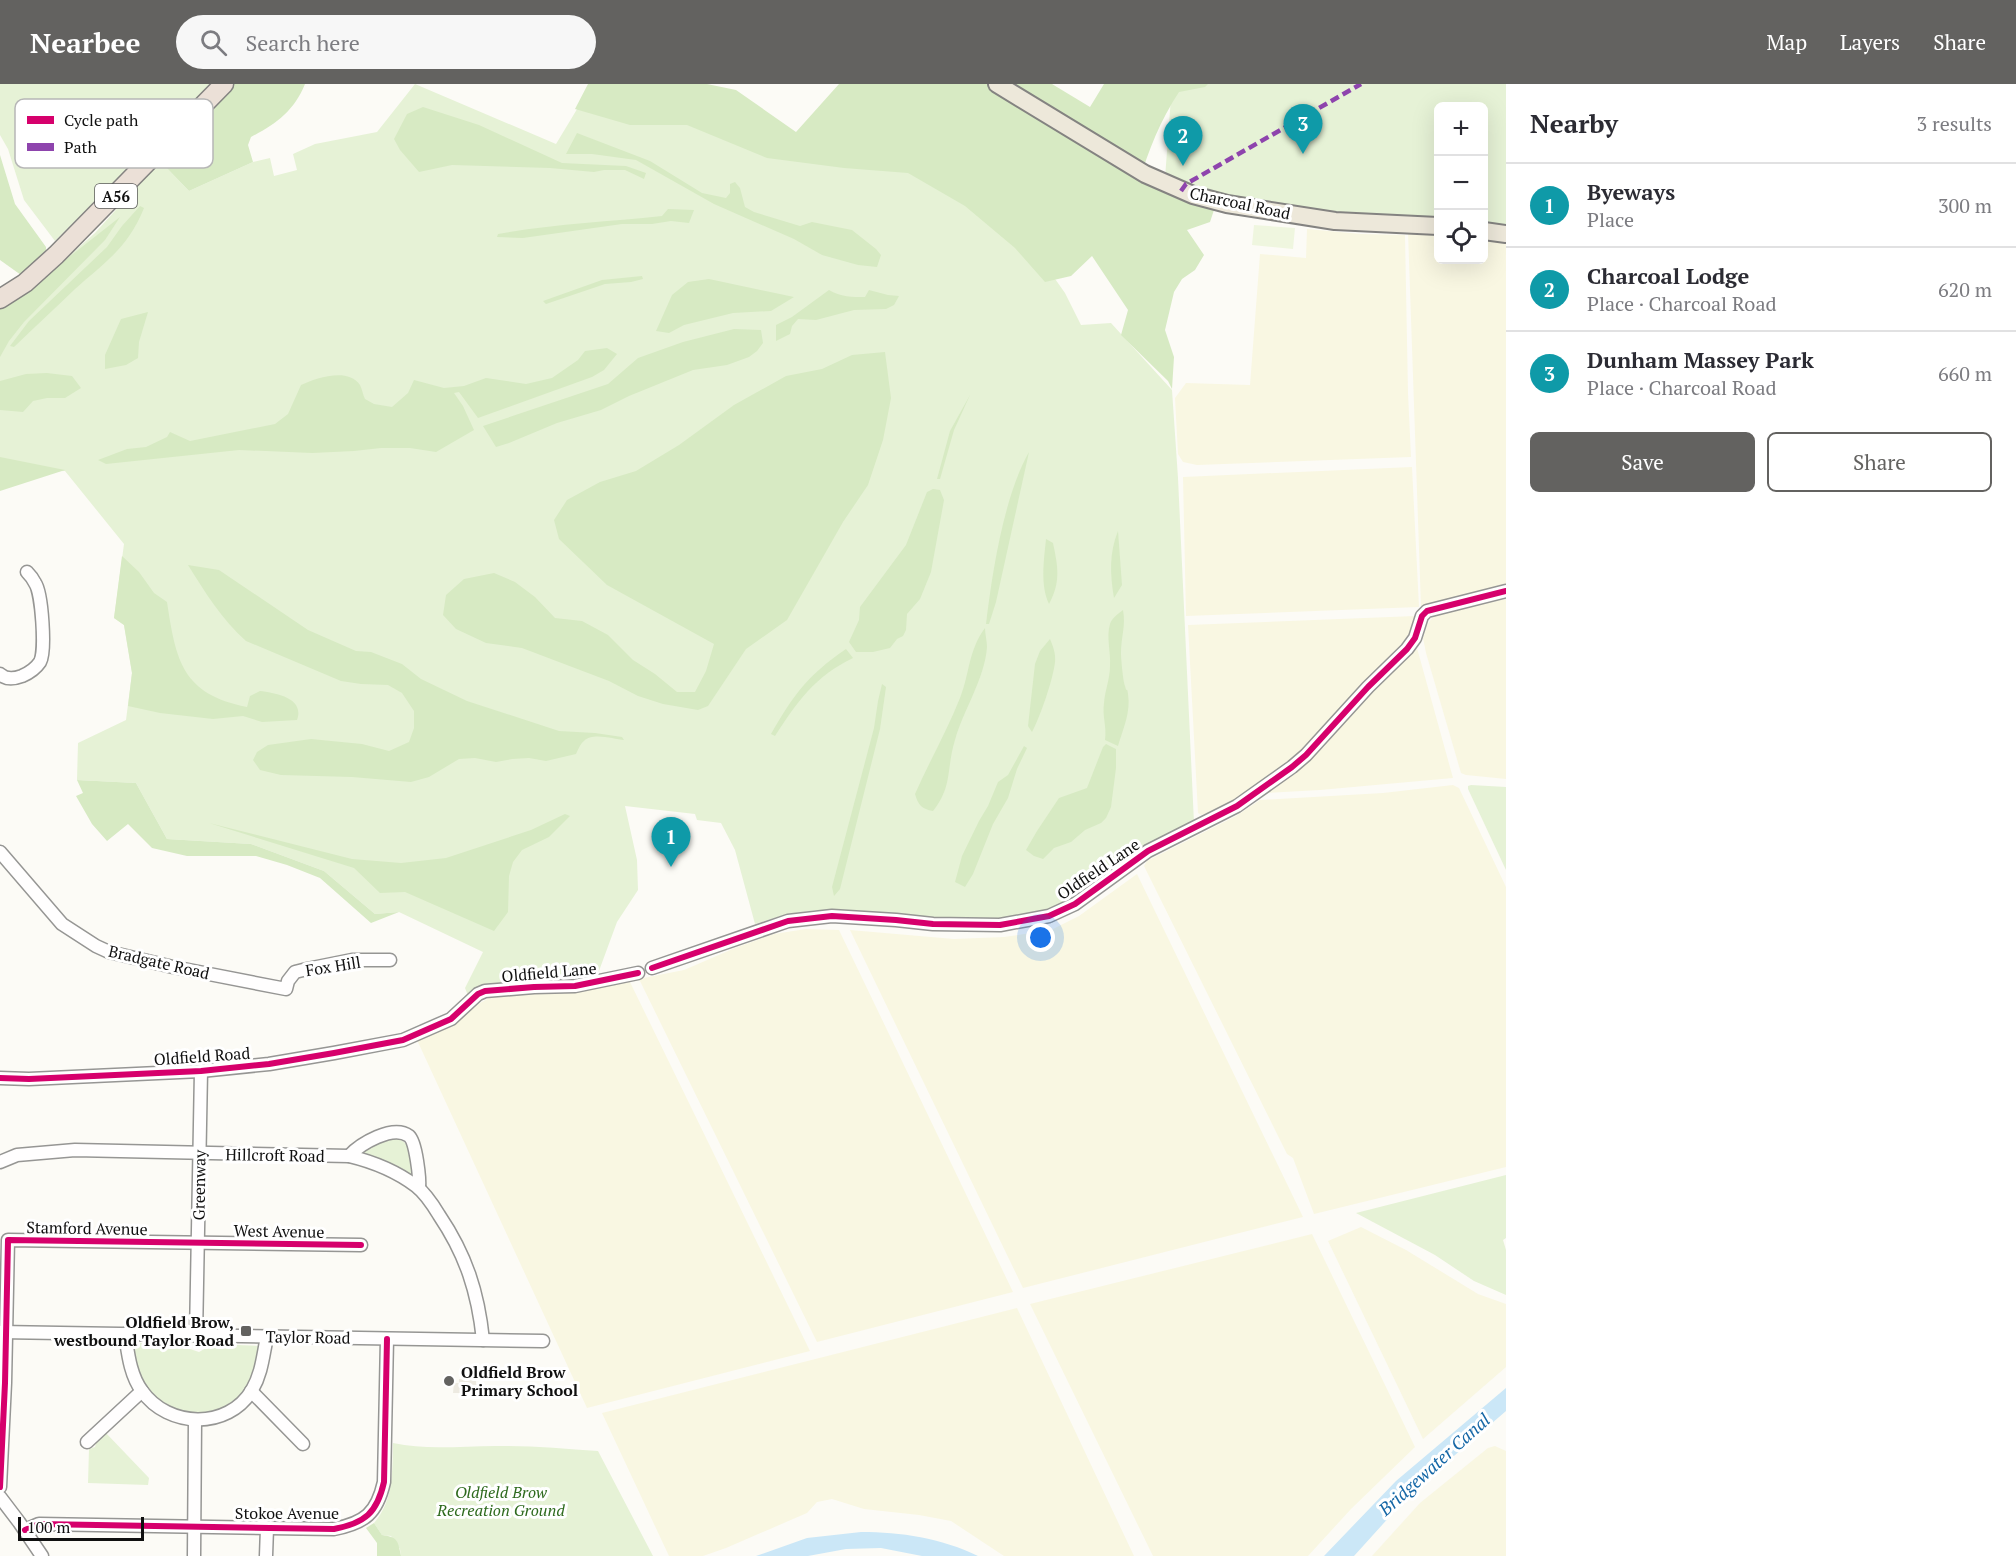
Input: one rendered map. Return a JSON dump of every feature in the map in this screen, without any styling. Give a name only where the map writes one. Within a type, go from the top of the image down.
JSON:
[{"type":"highway","name":"A56","points":[[209,99],[224,84]]},
{"type":"highway","name":"A56","points":[[0,299],[26,282],[56,255],[141,168]]},
{"type":"main road","name":"Charcoal Road","points":[[998,84],[1144,174],[1193,195],[1227,204],[1335,221],[1434,226]]},
{"type":"main road","points":[[1488,232],[1506,234]]},
{"type":"street","points":[[2,679],[22,676],[35,668],[43,650],[38,589],[27,572]]},
{"type":"street","name":"Oldfield Lane","points":[[652,968],[788,921],[832,916],[933,924],[1000,925],[1049,916],[1075,904],[1148,851],[1237,806],[1292,767],[1407,648],[1415,638],[1422,616],[1427,611],[1506,591]]},
{"type":"street","name":"Bradgate Road","points":[[0,852],[62,924],[96,946],[109,952],[173,968],[286,988]]},
{"type":"street","name":"Fox Hill","points":[[286,988],[288,981],[296,972],[307,969],[352,960],[390,960]]},
{"type":"street","name":"Oldfield Lane","points":[[403,1040],[451,1019],[478,994],[485,991],[575,986],[638,973]]},
{"type":"street","name":"Oldfield Road","points":[[0,1078],[29,1079],[201,1071],[269,1064],[403,1040]]},
{"type":"street","name":"Greenway","points":[[196,1336],[201,1071]]},
{"type":"street","name":"Hillcroft Road","points":[[349,1156],[363,1145],[390,1132],[409,1136],[413,1142],[419,1188]]},
{"type":"street","name":"Hillcroft Road","points":[[0,1162],[17,1155],[75,1150],[349,1156],[371,1161],[388,1168],[419,1188],[440,1216],[460,1249],[471,1275],[480,1310],[483,1340]]},
{"type":"street","name":"Stamford Avenue","points":[[0,1487],[3,1332],[8,1240],[198,1242]]},
{"type":"street","name":"West Avenue","points":[[198,1242],[361,1245]]},
{"type":"street","name":"Taylor Road","points":[[3,1332],[543,1341]]},
{"type":"street","points":[[125,1334],[135,1379],[142,1391],[165,1410],[178,1417],[195,1421],[223,1415],[242,1403],[251,1391],[263,1364],[267,1337]]},
{"type":"street","name":"Stokoe Avenue","points":[[25,1530],[39,1524],[334,1529],[361,1521],[371,1513],[380,1500],[384,1482],[387,1339]]},
{"type":"street","points":[[87,1442],[142,1391]]},
{"type":"street","points":[[251,1391],[303,1444]]},
{"type":"street","points":[[194,1556],[195,1421]]},
{"type":"street","points":[[0,1497],[5,1513],[25,1530],[42,1556]]},
{"type":"street","points":[[266,1556],[267,1528]]},
{"type":"shaded area","points":[[1307,229],[1405,235],[1411,457],[1197,465],[1183,462],[1178,454],[1175,398],[1186,383],[1250,385],[1260,254],[1306,258]]},
{"type":"shaded area","points":[[1408,232],[1434,234],[1434,264],[1488,264],[1488,240],[1506,242],[1506,589],[1421,607]]},
{"type":"shaded area","points":[[1412,467],[1419,607],[1186,616],[1183,477]]},
{"type":"shaded area","points":[[1506,599],[1506,779],[1466,775],[1461,773],[1423,638],[1427,625],[1438,614]]},
{"type":"shaded area","points":[[1415,616],[1405,643],[1354,693],[1316,737],[1278,770],[1236,800],[1211,812],[1201,815],[1198,813],[1188,625]]},
{"type":"shaded area","points":[[1417,648],[1453,778],[1267,793],[1324,747],[1357,704]]},
{"type":"shaded area","points":[[1453,785],[1459,788],[1506,887],[1506,1167],[1314,1214],[1293,1158],[1287,1154],[1144,866],[1147,861],[1236,816],[1260,800],[1383,793]]},
{"type":"shaded area","points":[[1137,874],[1303,1217],[1023,1288],[850,930],[954,939],[1004,937],[1051,930],[1079,916]]},
{"type":"shaded area","points":[[806,929],[839,930],[1013,1292],[817,1342],[639,979],[684,970],[774,934]]},
{"type":"shaded area","points":[[629,980],[810,1351],[587,1408],[417,1040],[453,1026],[473,1007],[496,994]]},
{"type":"shaded area","points":[[1361,1227],[1406,1250],[1478,1294],[1506,1304],[1506,1367],[1423,1439],[1328,1241]]},
{"type":"shaded area","points":[[1312,1234],[1415,1447],[1351,1509],[1308,1556],[1153,1556],[1030,1304]]},
{"type":"shaded area","points":[[1017,1308],[1134,1556],[1004,1556],[951,1521],[864,1509],[832,1499],[817,1502],[807,1513],[726,1548],[703,1556],[669,1556],[602,1413]]},
{"type":"shaded area","points":[[459,1379],[476,1380],[476,1384],[481,1384],[480,1393],[476,1393],[475,1396],[460,1396],[460,1393],[453,1393],[454,1383],[459,1383]]},
{"type":"shaded area","points":[[1495,1446],[1506,1451],[1506,1556],[1372,1556],[1420,1503],[1488,1448]]},
{"type":"green space","points":[[0,84],[211,84],[196,99],[15,99],[15,168],[128,168],[55,241],[24,200],[8,149],[0,135]]},
{"type":"green space","points":[[233,84],[305,84],[295,102],[283,116],[251,137],[248,145],[253,162],[189,191],[167,168],[213,168],[213,105]]},
{"type":"green space","points":[[415,84],[556,144],[591,86],[767,141],[921,156],[1029,242],[1065,293],[1081,325],[1111,323],[1172,390],[1194,823],[1074,899],[1050,912],[1020,919],[929,921],[847,910],[818,910],[787,914],[755,924],[735,850],[721,823],[697,820],[695,814],[625,806],[637,860],[638,890],[617,922],[596,979],[469,998],[465,988],[483,952],[399,912],[375,914],[324,871],[251,844],[167,839],[136,783],[77,780],[78,743],[126,720],[132,673],[124,625],[114,618],[124,544],[65,471],[0,473],[0,312],[14,304],[95,233],[154,168],[167,168],[189,191],[253,162],[270,158],[274,176],[297,170],[293,154],[315,144],[377,132]]},
{"type":"green space","points":[[588,84],[707,84],[736,90],[796,132],[839,84],[1052,84],[1090,107],[1104,84],[1208,84],[1205,87],[1179,92],[1156,135],[1139,182],[1214,210],[1210,222],[1187,230],[1204,255],[1195,270],[1182,279],[1174,292],[1165,330],[1174,357],[1172,389],[1168,381],[1121,335],[1128,310],[1092,256],[1071,276],[1045,282],[1015,248],[965,206],[908,173],[767,158],[687,125],[630,125],[575,109]]},
{"type":"green space","points":[[1172,84],[1506,84],[1506,228],[1488,225],[1488,102],[1434,102],[1434,220],[1335,215],[1233,198],[1165,178]]},
{"type":"green space","points":[[423,107],[479,125],[562,163],[626,166],[646,173],[644,179],[625,170],[594,172],[550,168],[452,165],[419,172],[400,150],[394,139],[407,114]]},
{"type":"green space","points":[[577,133],[650,161],[702,193],[726,198],[730,193],[730,184],[735,182],[740,188],[745,207],[754,212],[800,226],[812,222],[852,230],[881,255],[877,267],[858,265],[822,255],[794,239],[714,204],[636,160],[592,154],[566,154]]},
{"type":"green space","points":[[0,155],[15,204],[46,247],[46,250],[21,275],[0,260]]},
{"type":"green space","points":[[140,206],[144,208],[138,222],[115,253],[14,347],[10,346],[29,321],[107,247]]},
{"type":"green space","points":[[668,209],[694,210],[689,223],[671,221],[652,224],[622,224],[523,238],[497,237],[498,234],[539,228],[662,216]]},
{"type":"green space","points":[[120,217],[105,240],[24,322],[0,357],[0,309]]},
{"type":"green space","points":[[1254,225],[1295,228],[1293,249],[1252,245]]},
{"type":"green space","points":[[642,276],[643,279],[605,284],[546,304],[543,301],[602,280]]},
{"type":"green space","points":[[709,279],[794,297],[771,311],[733,313],[684,325],[669,333],[656,331],[672,295],[688,282]]},
{"type":"green space","points":[[829,290],[851,297],[865,297],[869,290],[899,296],[894,305],[886,309],[854,310],[816,320],[798,319],[792,326],[790,334],[776,341],[776,325],[792,317]]},
{"type":"green space","points":[[148,312],[139,342],[138,358],[126,365],[105,369],[105,355],[121,319]]},
{"type":"green space","points":[[734,329],[761,330],[763,343],[749,357],[727,365],[693,370],[601,410],[557,423],[496,447],[483,426],[608,384],[638,358],[683,342]]},
{"type":"green space","points":[[607,348],[617,354],[604,370],[592,377],[478,418],[459,392],[454,393],[474,430],[436,452],[410,448],[312,453],[239,450],[106,464],[98,460],[127,449],[146,447],[167,437],[170,432],[190,441],[275,424],[288,414],[301,385],[323,377],[348,376],[360,385],[365,399],[374,404],[392,407],[408,393],[414,380],[444,388],[464,386],[486,378],[526,384],[552,378],[578,360],[585,351]]},
{"type":"green space","points":[[885,352],[891,398],[883,440],[868,485],[843,522],[787,620],[746,649],[708,706],[698,710],[663,704],[638,696],[609,681],[522,648],[486,643],[456,629],[443,615],[446,595],[464,579],[494,573],[515,582],[535,597],[555,618],[582,621],[608,635],[633,660],[677,692],[695,692],[706,671],[714,644],[607,585],[559,539],[554,520],[567,500],[600,482],[636,471],[679,445],[734,405],[786,376],[822,369],[852,355]]},
{"type":"green space","points":[[47,373],[72,376],[81,388],[65,398],[33,401],[23,412],[0,410],[0,381],[26,374]]},
{"type":"green space","points":[[970,395],[954,430],[940,479],[937,479],[950,431]]},
{"type":"green space","points":[[1029,452],[996,602],[989,624],[986,624],[1000,535],[1013,490]]},
{"type":"green space","points":[[0,457],[65,470],[0,491]]},
{"type":"green space","points":[[933,489],[940,490],[944,500],[931,572],[920,599],[907,614],[906,630],[890,648],[873,652],[856,652],[849,642],[859,620],[860,607],[906,545],[927,492]]},
{"type":"green space","points":[[1118,531],[1122,585],[1114,598],[1111,564]]},
{"type":"green space","points":[[1046,539],[1053,543],[1057,567],[1057,581],[1049,604],[1044,589]]},
{"type":"green space","points":[[122,556],[139,572],[154,593],[167,602],[179,658],[195,684],[225,701],[247,707],[250,696],[260,691],[281,695],[297,706],[297,720],[262,722],[243,716],[213,719],[160,713],[128,706],[132,673],[124,625],[114,618]]},
{"type":"green space","points":[[188,565],[219,570],[308,630],[356,651],[371,652],[402,664],[421,679],[467,701],[559,731],[595,733],[622,737],[624,740],[603,737],[588,738],[576,754],[546,761],[529,758],[496,762],[475,758],[459,759],[429,777],[411,782],[352,777],[281,775],[260,770],[253,760],[257,752],[268,745],[311,739],[362,744],[389,751],[409,742],[414,728],[414,711],[402,693],[388,685],[341,681],[246,641],[222,615]]},
{"type":"green space","points":[[1123,610],[1121,656],[1128,707],[1118,746],[1105,740],[1104,708],[1110,671],[1109,629],[1112,620]]},
{"type":"green space","points":[[985,628],[987,647],[982,671],[955,740],[944,793],[933,811],[929,810],[921,806],[915,794],[955,710],[975,645]]},
{"type":"green space","points":[[1050,639],[1055,656],[1054,670],[1046,698],[1032,732],[1028,726],[1035,664],[1040,651]]},
{"type":"green space","points":[[846,649],[853,658],[817,682],[799,701],[775,736],[771,734],[803,686],[821,668]]},
{"type":"green space","points":[[882,684],[886,687],[880,729],[840,889],[834,896],[832,887],[874,728]]},
{"type":"green space","points":[[1106,744],[1116,749],[1116,768],[1111,807],[1106,818],[1101,823],[1085,830],[1071,842],[1054,848],[1043,859],[1034,856],[1026,850],[1037,831],[1059,798],[1087,788]]},
{"type":"green space","points":[[1024,746],[1027,748],[1017,769],[1008,798],[993,824],[973,874],[965,887],[955,882],[962,856],[998,782],[1008,775]]},
{"type":"green space","points":[[77,780],[136,783],[167,839],[251,844],[324,871],[375,914],[399,912],[371,923],[320,878],[256,856],[187,856],[152,848],[128,824],[107,841],[92,824],[76,796],[83,793]]},
{"type":"green space","points":[[1471,785],[1506,787],[1506,870],[1468,789]]},
{"type":"green space","points":[[565,814],[570,816],[549,837],[522,850],[513,862],[509,876],[508,912],[494,931],[405,892],[380,893],[354,868],[209,823],[352,859],[401,863],[446,858],[531,830]]},
{"type":"green space","points":[[387,1137],[396,1138],[407,1145],[412,1157],[414,1179],[360,1155],[363,1149]]},
{"type":"green space","points":[[1506,1175],[1506,1238],[1503,1240],[1506,1250],[1506,1295],[1474,1281],[1435,1255],[1356,1213]]},
{"type":"green space","points":[[131,1343],[182,1343],[187,1348],[199,1352],[213,1344],[259,1346],[262,1349],[250,1391],[212,1417],[165,1409],[136,1379]]},
{"type":"green space","points":[[105,1432],[149,1478],[148,1485],[88,1483],[89,1449],[95,1447],[97,1440]]},
{"type":"green space","name":"Oldfield Brow Recreation Ground","points":[[393,1443],[420,1447],[517,1446],[598,1451],[653,1556],[401,1556],[400,1549],[391,1536],[382,1535],[374,1523],[381,1514],[389,1495]]},
{"type":"green space","points":[[374,1523],[382,1535],[396,1541],[401,1556],[377,1556],[377,1543],[366,1528]]},
{"type":"water","name":"Bridgewater Canal","points":[[1506,1388],[1506,1411],[1411,1493],[1354,1556],[1324,1556],[1396,1481]]},
{"type":"water","points":[[861,1532],[921,1537],[978,1556],[922,1556],[881,1548],[846,1549],[808,1556],[756,1556],[807,1538]]},
{"type":"marked path","points":[[1181,191],[1186,184],[1361,84]]},
{"type":"cycle path","points":[[652,968],[788,921],[832,916],[933,924],[1000,925],[1049,916],[1075,904],[1148,851],[1237,806],[1292,767],[1407,649],[1415,638],[1422,616],[1427,611],[1506,591]]},
{"type":"cycle path","points":[[0,1078],[29,1079],[201,1071],[269,1064],[403,1040],[451,1019],[478,994],[485,991],[575,986],[638,973]]},
{"type":"cycle path","points":[[0,1487],[8,1240],[361,1245]]},
{"type":"cycle path","points":[[25,1530],[39,1524],[334,1529],[362,1520],[378,1502],[384,1482],[387,1339]]},
{"type":"place","name":"Dunham Massey Park","points":[[1303,154]]},
{"type":"place","name":"Charcoal Lodge","points":[[1183,166]]},
{"type":"place","name":"Byeways","points":[[671,867]]},
{"type":"place","name":"Oldfield Brow, westbound Taylor Road","points":[[246,1331]]},
{"type":"place","name":"Oldfield Brow Primary School","points":[[449,1381]]}]
